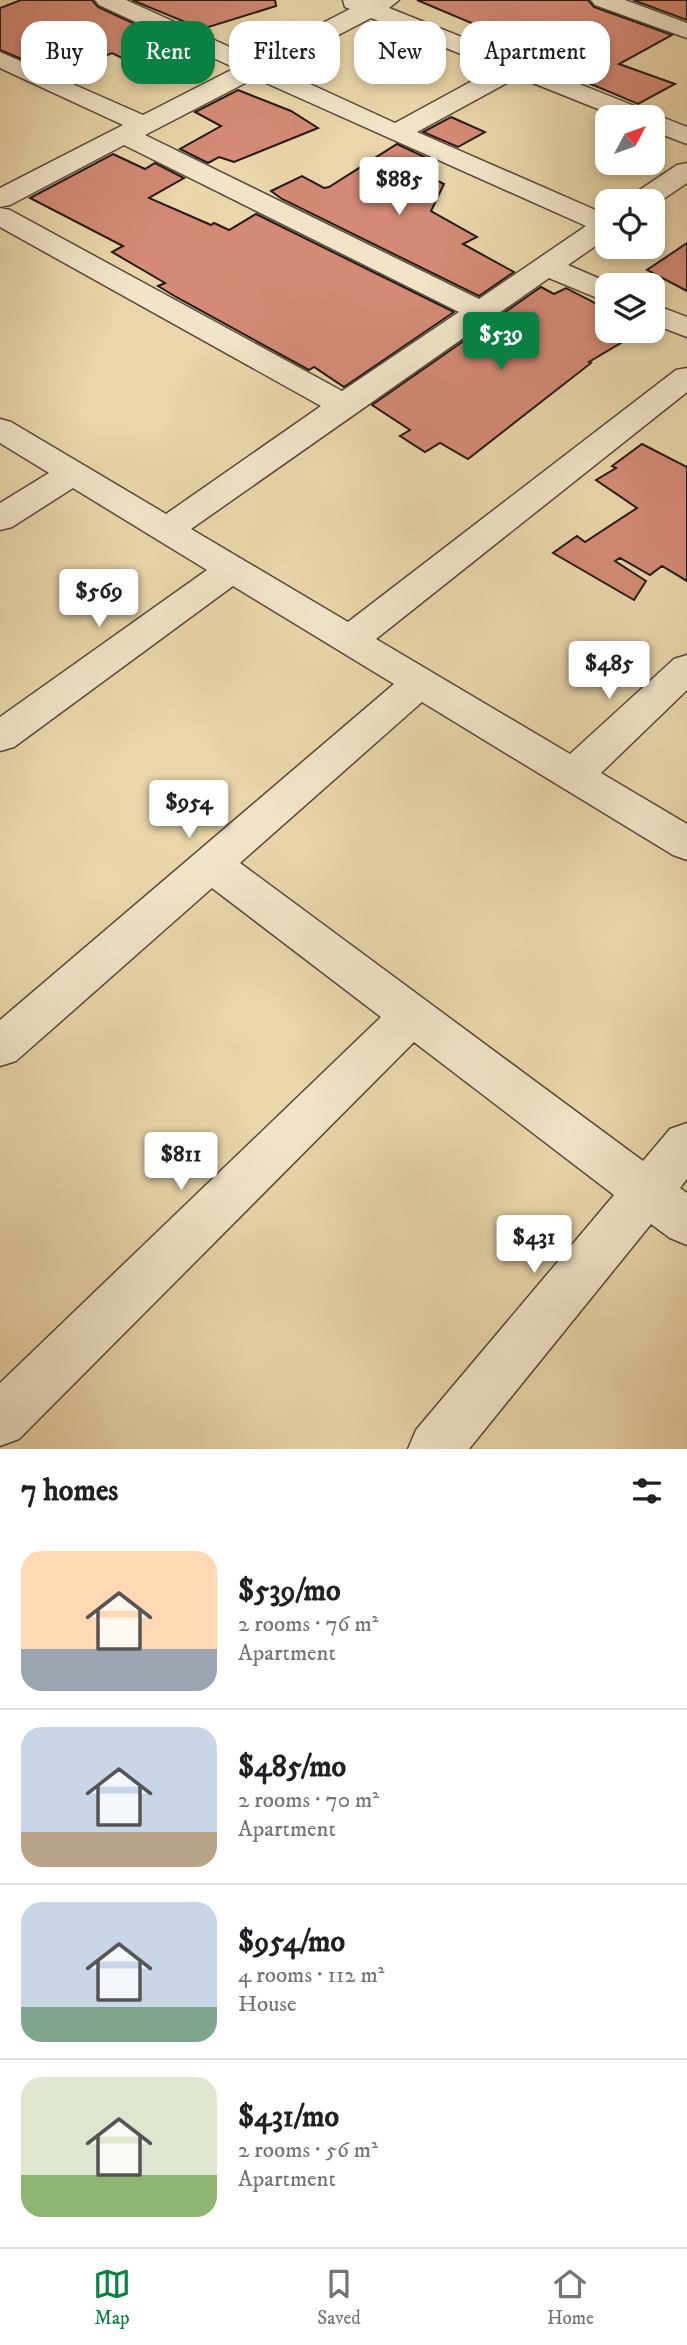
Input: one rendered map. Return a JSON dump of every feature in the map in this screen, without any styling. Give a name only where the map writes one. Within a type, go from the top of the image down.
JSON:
[{"type":"street","points":[[107,0],[229,56]]},
{"type":"street","points":[[603,0],[687,31]]},
{"type":"street","points":[[337,21],[369,3],[460,42]]},
{"type":"street","points":[[0,59],[480,311]]},
{"type":"street","points":[[0,199],[229,81]]},
{"type":"street","points":[[289,84],[595,220]]},
{"type":"street","points":[[396,133],[486,84]]},
{"type":"street","points":[[559,84],[610,105]]},
{"type":"street","points":[[665,127],[687,136]]},
{"type":"street","points":[[660,189],[687,171]]},
{"type":"street","points":[[0,216],[343,405]]},
{"type":"street","points":[[166,530],[595,233]]},
{"type":"street","points":[[547,266],[595,288]]},
{"type":"street","points":[[665,318],[687,328]]},
{"type":"street","points":[[350,640],[687,377]]},
{"type":"street","points":[[654,401],[687,418]]},
{"type":"street","points":[[0,429],[687,844]]},
{"type":"street","points":[[0,519],[72,473]]},
{"type":"street","points":[[0,737],[233,569]]},
{"type":"street","points":[[572,776],[687,668]]},
{"type":"street","points":[[0,1047],[209,863],[421,682]]},
{"type":"street","points":[[209,863],[687,1222]]},
{"type":"street","points":[[0,1420],[412,1015]]},
{"type":"street","points":[[435,1449],[687,1144]]},
{"type":"building","points":[[21,0],[92,0],[98,7],[128,21],[121,21],[121,58],[112,53],[107,55],[107,21],[21,21],[21,59],[0,50],[0,8]]},
{"type":"building","points":[[132,0],[275,0],[276,6],[215,25],[215,21],[183,21]]},
{"type":"building","points":[[417,0],[588,0],[594,7],[672,35],[619,64],[675,84],[638,104],[591,84],[610,84],[610,21],[467,21]]},
{"type":"building","points":[[633,0],[687,0],[687,20]]},
{"type":"building","points":[[238,90],[291,111],[318,128],[234,162],[219,157],[208,163],[180,149],[221,126],[195,112]]},
{"type":"building","points":[[451,117],[485,132],[458,147],[423,132]]},
{"type":"building","points":[[397,144],[433,161],[416,170],[444,184],[431,211],[477,237],[463,244],[514,272],[479,296],[282,199],[271,191],[302,176],[324,188],[329,187]]},
{"type":"building","points":[[113,154],[145,169],[155,163],[184,178],[149,198],[229,230],[256,214],[454,312],[344,387],[314,367],[309,370],[176,297],[158,286],[165,283],[112,252],[123,246],[30,198]]},
{"type":"building","points":[[687,243],[687,291],[665,279],[665,273],[647,270]]},
{"type":"building","points":[[541,287],[554,294],[566,288],[595,303],[595,343],[621,343],[589,362],[591,363],[468,459],[440,443],[425,452],[400,436],[410,430],[372,405]]},
{"type":"building","points":[[642,444],[687,467],[687,581],[662,566],[650,575],[620,558],[615,561],[646,581],[634,600],[553,553],[577,536],[585,542],[637,508],[596,480],[616,468],[612,466]]}]
